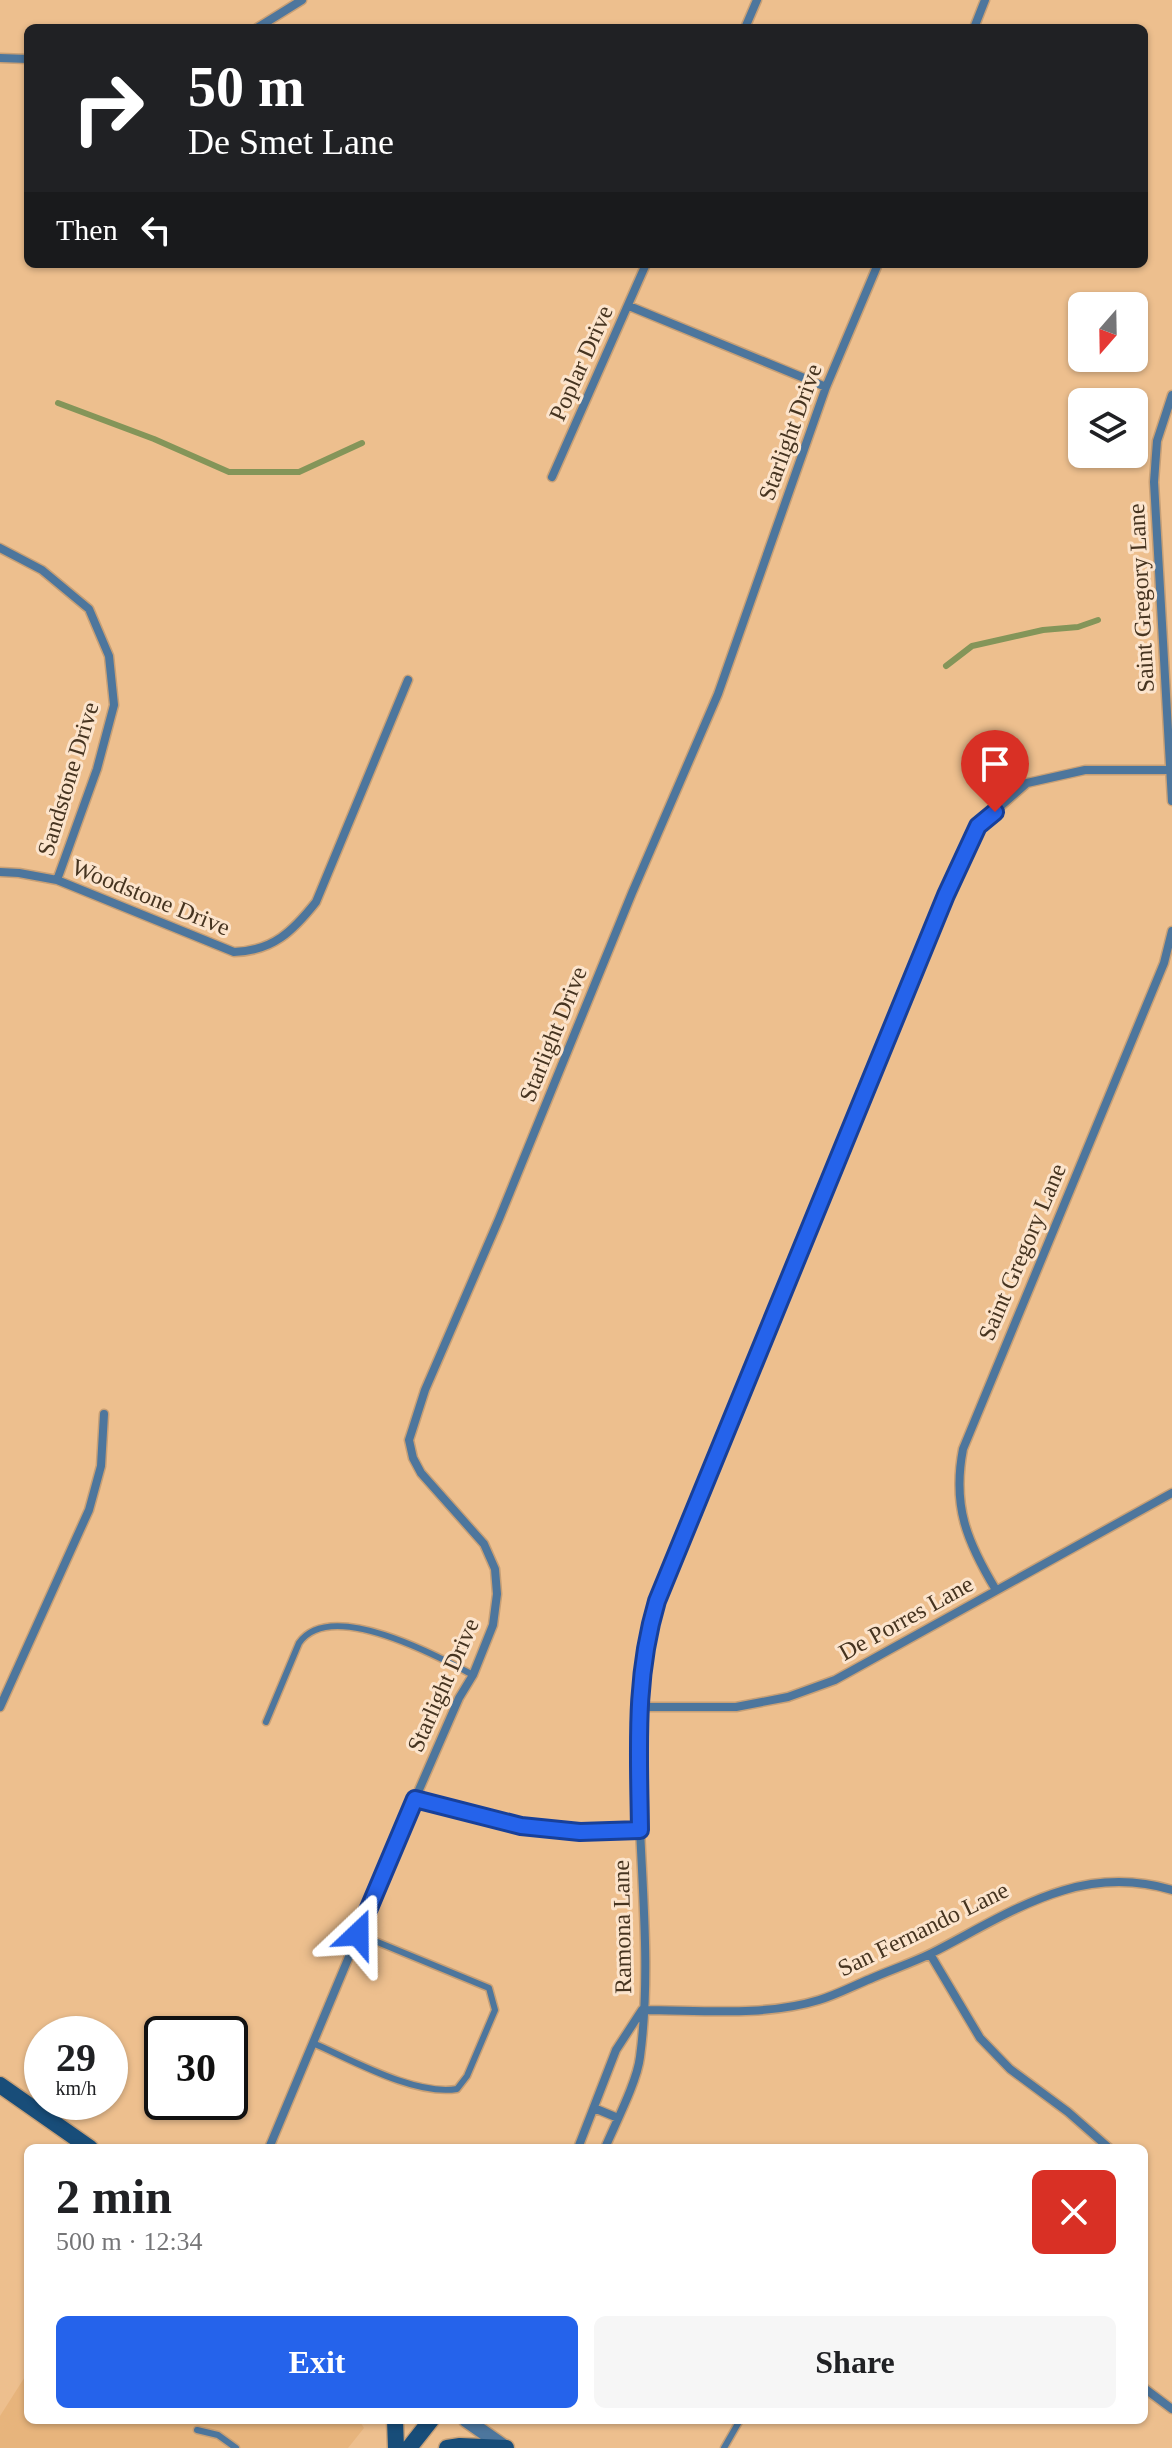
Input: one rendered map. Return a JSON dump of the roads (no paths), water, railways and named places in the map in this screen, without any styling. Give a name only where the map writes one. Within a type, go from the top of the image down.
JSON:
[{"type":"main road","points":[[0,2085],[84,2144]]},
{"type":"main road","points":[[395,2424],[396,2448]]},
{"type":"main road","points":[[409,2448],[428,2424]]},
{"type":"main road","points":[[447,2448],[506,2448]]},
{"type":"street","points":[[263,24],[302,0]]},
{"type":"street","points":[[747,24],[757,0]]},
{"type":"street","points":[[976,24],[985,0]]},
{"type":"street","points":[[0,58],[24,59]]},
{"type":"street","name":"Poplar Drive","points":[[552,477],[644,268]]},
{"type":"street","name":"Starlight Drive","points":[[271,2144],[415,1799],[493,1625],[497,1594],[495,1569],[484,1544],[421,1473],[413,1458],[409,1440],[425,1390],[718,694],[826,387],[876,268]]},
{"type":"street","points":[[629,306],[826,387]]},
{"type":"street","name":"Saint Gregory Lane","points":[[1172,395],[1157,441],[1154,482],[1172,801]]},
{"type":"street","name":"Sandstone Drive","points":[[0,548],[42,570],[89,609],[109,656],[114,705],[97,769],[57,880]]},
{"type":"street","name":"Woodstone Drive","points":[[0,872],[57,880],[234,952],[254,951],[271,944],[296,927],[316,902],[408,680]]},
{"type":"street","name":"Ramona Lane","points":[[607,2144],[640,2060],[647,1951],[640,1830],[638,1707],[643,1659],[657,1601],[946,895],[978,826],[1027,783],[1085,770],[1172,770]]},
{"type":"street","name":"Saint Gregory Lane","points":[[996,1590],[962,1520],[958,1476],[963,1449],[1164,963],[1172,931]]},
{"type":"street","points":[[0,1707],[89,1510],[101,1466],[104,1414]]},
{"type":"street","name":"De Porres Lane","points":[[638,1707],[736,1707],[788,1697],[835,1680],[1172,1493]]},
{"type":"street","points":[[415,1799],[521,1826],[580,1832],[640,1830]]},
{"type":"street","name":"San Fernando Lane","points":[[643,2010],[777,2008],[818,2000],[930,1954],[1025,1903],[1060,1891],[1097,1883],[1152,1884],[1172,1890]]},
{"type":"street","points":[[930,1954],[980,2038],[1010,2069],[1104,2144]]},
{"type":"street","name":"Ramona Lane","points":[[580,2144],[616,2050],[643,2010]]},
{"type":"street","points":[[594,2108],[618,2118]]},
{"type":"street","points":[[1148,2391],[1172,2409]]},
{"type":"street","points":[[472,2424],[506,2448]]},
{"type":"lane","points":[[266,1722],[299,1643],[305,1634],[314,1629],[330,1626],[355,1628],[416,1645],[473,1675]]},
{"type":"lane","points":[[313,2043],[398,2079],[442,2091],[457,2089],[467,2076],[495,2010],[489,1988],[358,1934]]},
{"type":"lane","points":[[724,2448],[738,2424]]},
{"type":"lane","points":[[197,2430],[218,2435],[236,2448]]},
{"type":"waterway","points":[[58,403],[154,439],[229,472],[299,472],[362,443]]},
{"type":"waterway","points":[[946,666],[972,646],[1043,630],[1078,627],[1098,620]]}]
